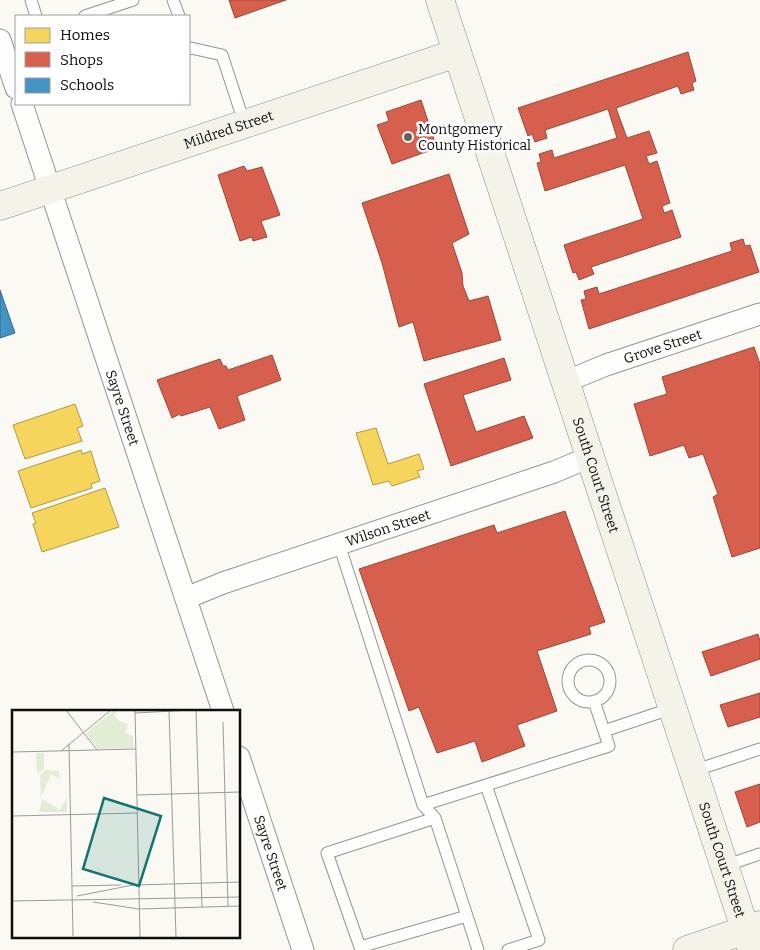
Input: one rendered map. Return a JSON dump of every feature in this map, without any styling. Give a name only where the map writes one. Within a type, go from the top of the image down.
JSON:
[{"type":"main road","name":"South Court Street","points":[[440,0],[724,866],[752,935]]},
{"type":"main road","name":"Mildred Street","points":[[0,206],[457,53]]},
{"type":"main road","points":[[687,950],[752,935]]},
{"type":"street","points":[[0,40],[15,85]]},
{"type":"street","name":"Sayre Street","points":[[22,105],[224,710]]},
{"type":"street","name":"Grove Street","points":[[565,382],[606,365],[760,314]]},
{"type":"street","name":"Wilson Street","points":[[186,598],[232,580],[554,472],[590,457]]},
{"type":"street","name":"Sayre Street","points":[[240,760],[303,950]]},
{"type":"lane","points":[[31,0],[36,15]]},
{"type":"lane","points":[[88,15],[133,0]]},
{"type":"lane","points":[[173,0],[179,15]]},
{"type":"lane","points":[[190,46],[222,55],[245,125]]},
{"type":"lane","points":[[339,544],[423,805],[435,818],[478,950]]},
{"type":"lane","points":[[423,805],[609,746],[594,701]]},
{"type":"lane","points":[[604,731],[673,708]]},
{"type":"lane","points":[[693,771],[760,749]]},
{"type":"lane","points":[[486,785],[539,940],[508,950]]},
{"type":"lane","points":[[435,818],[327,853],[360,947],[467,916]]},
{"type":"lane","points":[[724,866],[760,854]]},
{"type":"building: Homes","points":[[75,404],[83,426],[77,428],[82,441],[25,459],[13,425]]},
{"type":"building: Homes","points":[[376,428],[388,464],[419,454],[424,469],[417,471],[420,477],[392,486],[389,481],[373,485],[356,433]]},
{"type":"building: Homes","points":[[81,450],[82,454],[91,451],[100,481],[91,484],[92,488],[31,508],[18,471]]},
{"type":"building: Homes","points":[[105,488],[119,527],[42,552],[33,524],[36,523],[32,513]]},
{"type":"building: Shops","points":[[229,0],[286,0],[235,18]]},
{"type":"building: Shops","points":[[688,52],[696,81],[692,83],[694,90],[681,94],[678,86],[616,108],[627,138],[649,131],[657,153],[646,156],[649,164],[657,161],[670,203],[662,206],[664,213],[672,210],[681,237],[591,267],[594,274],[579,280],[576,272],[573,273],[564,245],[643,219],[625,165],[545,191],[537,163],[541,162],[539,154],[552,150],[554,158],[617,138],[608,109],[545,130],[547,138],[535,142],[532,134],[528,136],[518,108]]},
{"type":"building: Shops","name":"Montgomery County Historical","points":[[421,100],[437,148],[392,164],[377,125],[389,121],[386,112]]},
{"type":"building: Shops","points":[[244,166],[247,171],[262,167],[280,215],[261,221],[267,237],[253,241],[252,237],[240,241],[218,175]]},
{"type":"building: Shops","points":[[449,174],[469,234],[452,243],[462,273],[463,286],[469,301],[488,296],[501,340],[424,361],[413,322],[399,327],[382,263],[362,203]]},
{"type":"building: Shops","points":[[743,239],[745,246],[750,245],[759,272],[589,329],[581,300],[586,299],[584,291],[597,287],[599,294],[732,251],[730,243]]},
{"type":"building: Shops","points":[[754,347],[760,364],[760,548],[732,557],[713,497],[718,494],[703,454],[689,458],[684,445],[650,456],[634,404],[667,394],[662,377]]},
{"type":"building: Shops","points":[[272,355],[281,380],[237,396],[245,420],[219,429],[210,407],[181,416],[180,414],[172,418],[157,380],[220,359],[223,366],[226,366],[228,370]]},
{"type":"building: Shops","points":[[504,358],[511,380],[463,395],[476,432],[524,416],[533,438],[451,466],[424,384]]},
{"type":"building: Shops","points":[[565,511],[605,622],[589,627],[591,634],[537,651],[557,711],[517,725],[525,746],[482,762],[475,741],[437,753],[419,707],[409,711],[359,569],[494,525],[497,533]]},
{"type":"building: Shops","points":[[758,634],[760,659],[711,676],[702,652]]},
{"type":"building: Shops","points":[[760,693],[760,717],[728,727],[720,705]]},
{"type":"building: Shops","points":[[760,784],[760,822],[747,827],[735,792]]},
{"type":"building: Schools","points":[[0,290],[15,333],[0,338]]},
{"type":"place","name":"Montgomery County Historical","points":[[408,137]]}]
